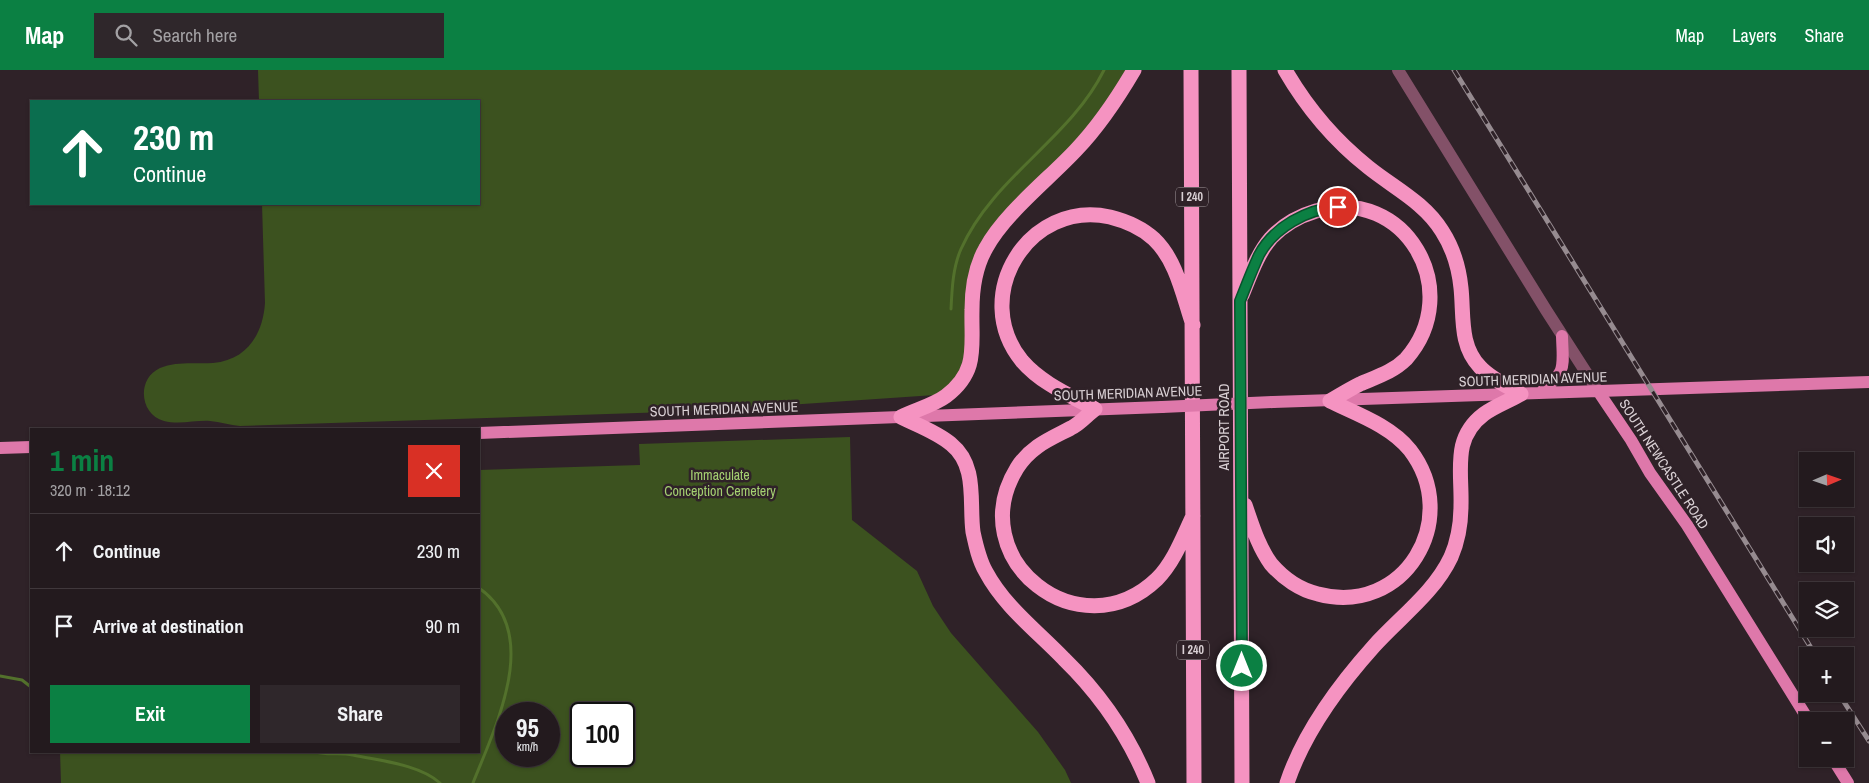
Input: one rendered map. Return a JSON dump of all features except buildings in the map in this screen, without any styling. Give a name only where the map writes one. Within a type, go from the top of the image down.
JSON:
[{"type":"highway","points":[[901,417],[944,398],[966,376],[971,363],[973,348],[973,290],[977,268],[986,248],[1006,221],[1077,150],[1099,124],[1117,99],[1134,70]]},
{"type":"highway","name":"I 240","points":[[1191,70],[1194,783]]},
{"type":"highway","name":"AIRPORT ROAD","points":[[1239,70],[1242,783]]},
{"type":"highway","points":[[1285,70],[1307,105],[1329,132],[1370,169],[1420,204],[1442,231],[1458,269],[1464,339],[1470,353],[1479,367],[1492,378],[1521,394]]},
{"type":"highway","points":[[1240,301],[1260,254],[1271,238],[1287,224],[1306,214],[1327,208],[1349,207],[1370,210],[1390,221],[1407,235],[1419,252],[1426,270],[1430,289],[1430,308],[1425,326],[1417,343],[1405,360],[1390,372],[1360,384],[1330,401]]},
{"type":"highway","points":[[1192,325],[1172,266],[1165,252],[1154,239],[1121,220],[1103,216],[1084,215],[1066,218],[1049,225],[1035,234],[1023,246],[1005,280],[1002,303],[1004,319],[1008,335],[1015,350],[1036,374],[1053,387],[1095,408],[1073,428],[1046,439],[1031,451],[1018,466],[1010,482],[1002,515],[1004,532],[1008,547],[1026,577],[1050,596],[1081,606],[1098,606],[1128,598],[1143,590],[1169,564],[1193,516]]},
{"type":"highway","points":[[1287,783],[1303,745],[1323,711],[1375,645],[1428,592],[1442,574],[1458,535],[1461,518],[1460,456],[1463,441],[1471,426],[1484,414],[1521,394]]},
{"type":"highway","points":[[1241,492],[1256,537],[1271,564],[1284,577],[1312,593],[1332,598],[1351,598],[1374,593],[1393,582],[1409,567],[1422,547],[1429,525],[1431,506],[1429,488],[1422,469],[1410,449],[1393,434],[1374,422],[1330,401]]},
{"type":"highway","points":[[901,417],[939,436],[958,451],[966,463],[970,480],[973,531],[978,554],[986,572],[1008,604],[1066,660],[1094,691],[1128,742],[1148,783]]},
{"type":"main road","points":[[1540,393],[1557,379],[1562,370],[1562,336]]},
{"type":"main road","name":"SOUTH MERIDIAN AVENUE","points":[[480,433],[1095,408],[1869,382]]},
{"type":"main road","name":"SOUTH NEWCASTLE ROAD","points":[[1598,391],[1631,440],[1650,473],[1687,525],[1804,712]]},
{"type":"main road","points":[[0,448],[30,447]]},
{"type":"main road","points":[[1838,767],[1848,783]]},
{"type":"street","name":"SOUTH NEWCASTLE ROAD","points":[[1398,70],[1598,391]]},
{"type":"green space","points":[[258,70],[1128,70],[1090,126],[990,230],[967,358],[952,384],[935,395],[699,411],[240,426],[210,421],[176,423],[164,421],[150,412],[144,396],[144,388],[152,373],[172,364],[225,361],[244,351],[257,335],[264,314],[265,303],[262,205],[480,205],[480,100],[259,100]]},
{"type":"green space","name":"Immaculate Conception Cemetery","points":[[850,437],[852,520],[917,571],[933,606],[951,633],[1038,732],[1065,770],[1071,783],[61,783],[60,753],[480,753],[480,470],[640,465],[639,444]]},
{"type":"waterway","points":[[951,309],[956,263],[975,223],[1011,179],[1072,117],[1089,95],[1104,70]]},
{"type":"waterway","points":[[473,783],[501,709],[508,681],[511,655],[508,630],[498,607],[480,589]]},
{"type":"waterway","points":[[0,676],[22,680],[30,686]]},
{"type":"waterway","points":[[322,753],[348,754],[399,764],[421,771],[440,783]]},
{"type":"railway","points":[[1454,70],[1810,647]]},
{"type":"railway","points":[[1844,702],[1869,741]]},
{"type":"route","points":[[1242,666],[1240,301],[1260,254],[1271,238],[1287,224],[1306,214],[1338,207]]}]
